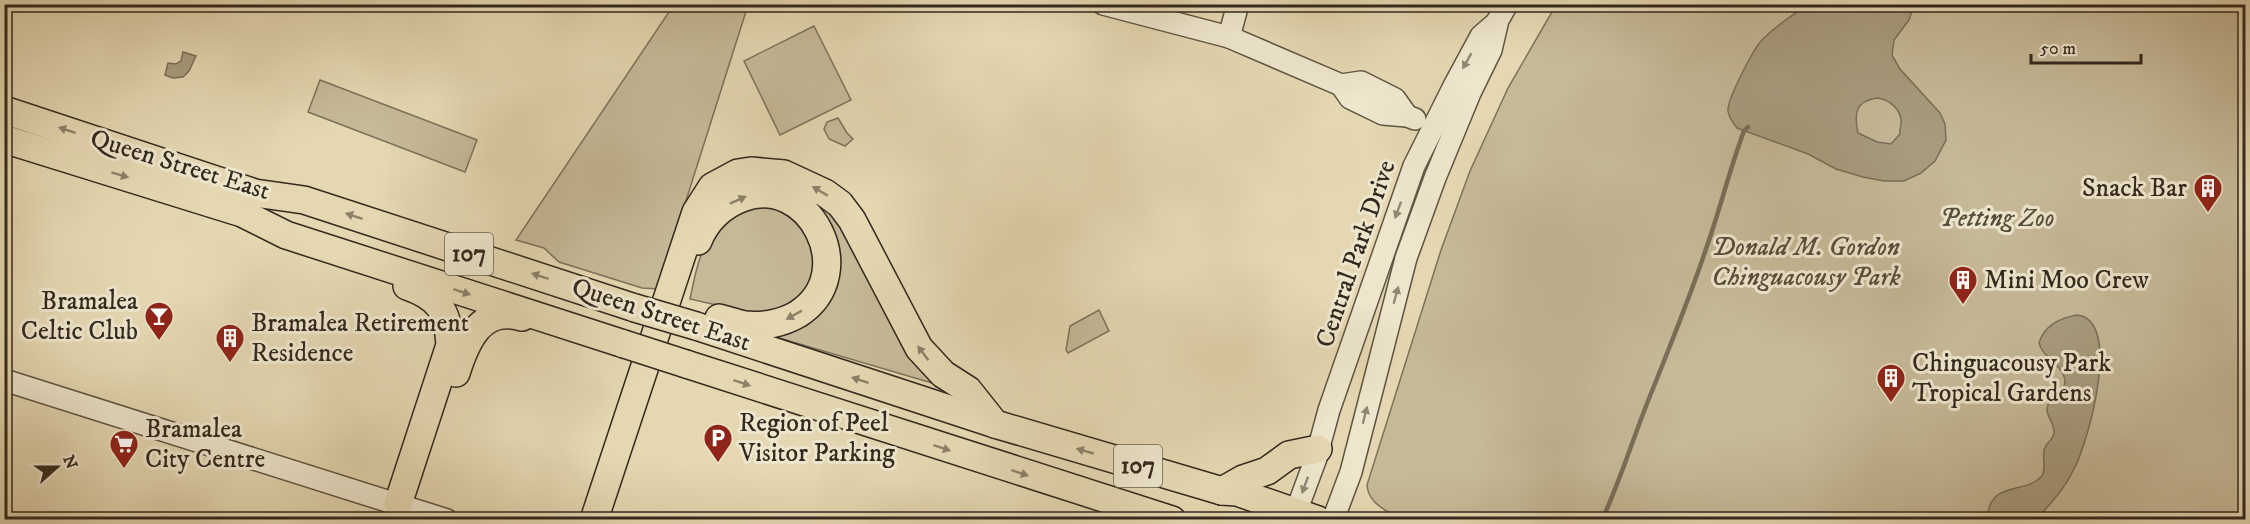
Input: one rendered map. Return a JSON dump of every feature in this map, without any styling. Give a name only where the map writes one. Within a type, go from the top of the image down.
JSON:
[{"type":"main road","name":"Queen Street East","points":[[4,110],[255,192],[304,200],[995,424],[1222,491],[1237,492],[1302,517]]},
{"type":"main road","name":"Queen Street East","points":[[4,139],[242,213],[286,235],[1172,519]]},
{"type":"main road","points":[[594,519],[696,212],[712,187],[738,173],[762,171],[784,174],[809,184],[840,204],[866,243],[919,348],[943,374],[968,390],[995,424]]},
{"type":"main road","points":[[608,519],[682,286],[702,231],[716,213],[733,201],[747,196],[757,194],[780,196],[802,209],[819,232],[827,254],[827,274],[816,298],[795,316],[772,324],[745,325],[714,317],[696,326]]},
{"type":"main road","points":[[286,235],[308,256],[426,294],[435,299],[443,312],[450,345],[405,506]]},
{"type":"main road","points":[[405,506],[461,355],[478,327],[488,319],[512,314],[574,332],[587,332]]},
{"type":"main road","points":[[1222,491],[1243,479],[1267,471],[1289,455],[1318,449]]},
{"type":"street","points":[[1103,4],[1229,37],[1341,85],[1361,82],[1395,99],[1407,116],[1443,130]]},
{"type":"street","points":[[1229,37],[1238,4]]},
{"type":"street","name":"Central Park Drive","points":[[1302,517],[1329,410],[1414,166],[1443,130],[1491,50],[1503,12]]},
{"type":"street","name":"Central Park Drive","points":[[1333,519],[1351,472],[1406,258],[1443,130]]},
{"type":"street","points":[[4,380],[447,519]]},
{"type":"green space","points":[[672,5],[748,5],[658,289],[642,288],[559,262],[544,248],[516,240]]},
{"type":"green space","name":"Donald M. Gordon Chinguacousy Park","points":[[1556,5],[2245,5],[2245,519],[1402,520],[1390,515],[1372,498],[1367,485],[1441,250],[1470,171],[1508,88]]},
{"type":"green space","points":[[814,26],[851,100],[780,135],[744,61]]},
{"type":"green space","points":[[320,80],[477,140],[465,172],[308,112]]},
{"type":"green space","points":[[838,118],[853,139],[845,146],[829,139],[824,129],[827,122]]},
{"type":"green space","points":[[788,185],[841,217],[942,386],[769,335],[804,325],[837,288],[838,246],[822,213]]},
{"type":"green space","points":[[762,200],[791,209],[821,251],[801,303],[773,316],[690,299],[698,262],[714,228],[734,208]]},
{"type":"green space","points":[[1099,310],[1109,331],[1068,353],[1066,350],[1070,326]]},
{"type":"shaded area","points":[[1807,5],[1914,5],[1909,20],[1894,40],[1892,55],[1900,69],[1940,113],[1945,124],[1946,140],[1935,161],[1921,173],[1904,181],[1884,181],[1863,177],[1836,169],[1808,154],[1737,128],[1734,124],[1728,111],[1729,105],[1736,85],[1753,53],[1767,35]],"holes":[[[1881,99],[1893,105],[1900,116],[1900,134],[1891,144],[1877,142],[1858,133],[1856,114],[1860,105],[1870,100]]]},
{"type":"shaded area","points":[[183,52],[196,56],[189,71],[183,77],[173,78],[165,75],[168,63],[176,64],[181,61]]},
{"type":"shaded area","points":[[2077,315],[2091,322],[2098,337],[2100,358],[2093,409],[2075,467],[2058,495],[2036,519],[1987,519],[1989,506],[1994,498],[2009,490],[2026,486],[2043,474],[2045,448],[2054,434],[2047,408],[2050,401],[2065,385],[2065,380],[2060,369],[2044,353],[2039,343],[2041,337],[2053,324]]},
{"type":"waterway","points":[[1602,520],[1687,301],[1713,229],[1739,145],[1748,127]]},
{"type":"place","name":"Snack Bar","points":[[2208,214]]},
{"type":"place","name":"Mini Moo Crew","points":[[1963,306]]},
{"type":"place","name":"Bramalea Celtic Club","points":[[159,342]]},
{"type":"place","name":"Bramalea Retirement Residence","points":[[230,364]]},
{"type":"place","name":"Chinguacousy Park Tropical Gardens","points":[[1891,404]]},
{"type":"place","name":"Region of Peel Visitor Parking","points":[[718,464]]},
{"type":"place","name":"Bramalea City Centre","points":[[124,470]]},
{"type":"park label","name":"Petting Zoo","points":[[1997,218]]}]
